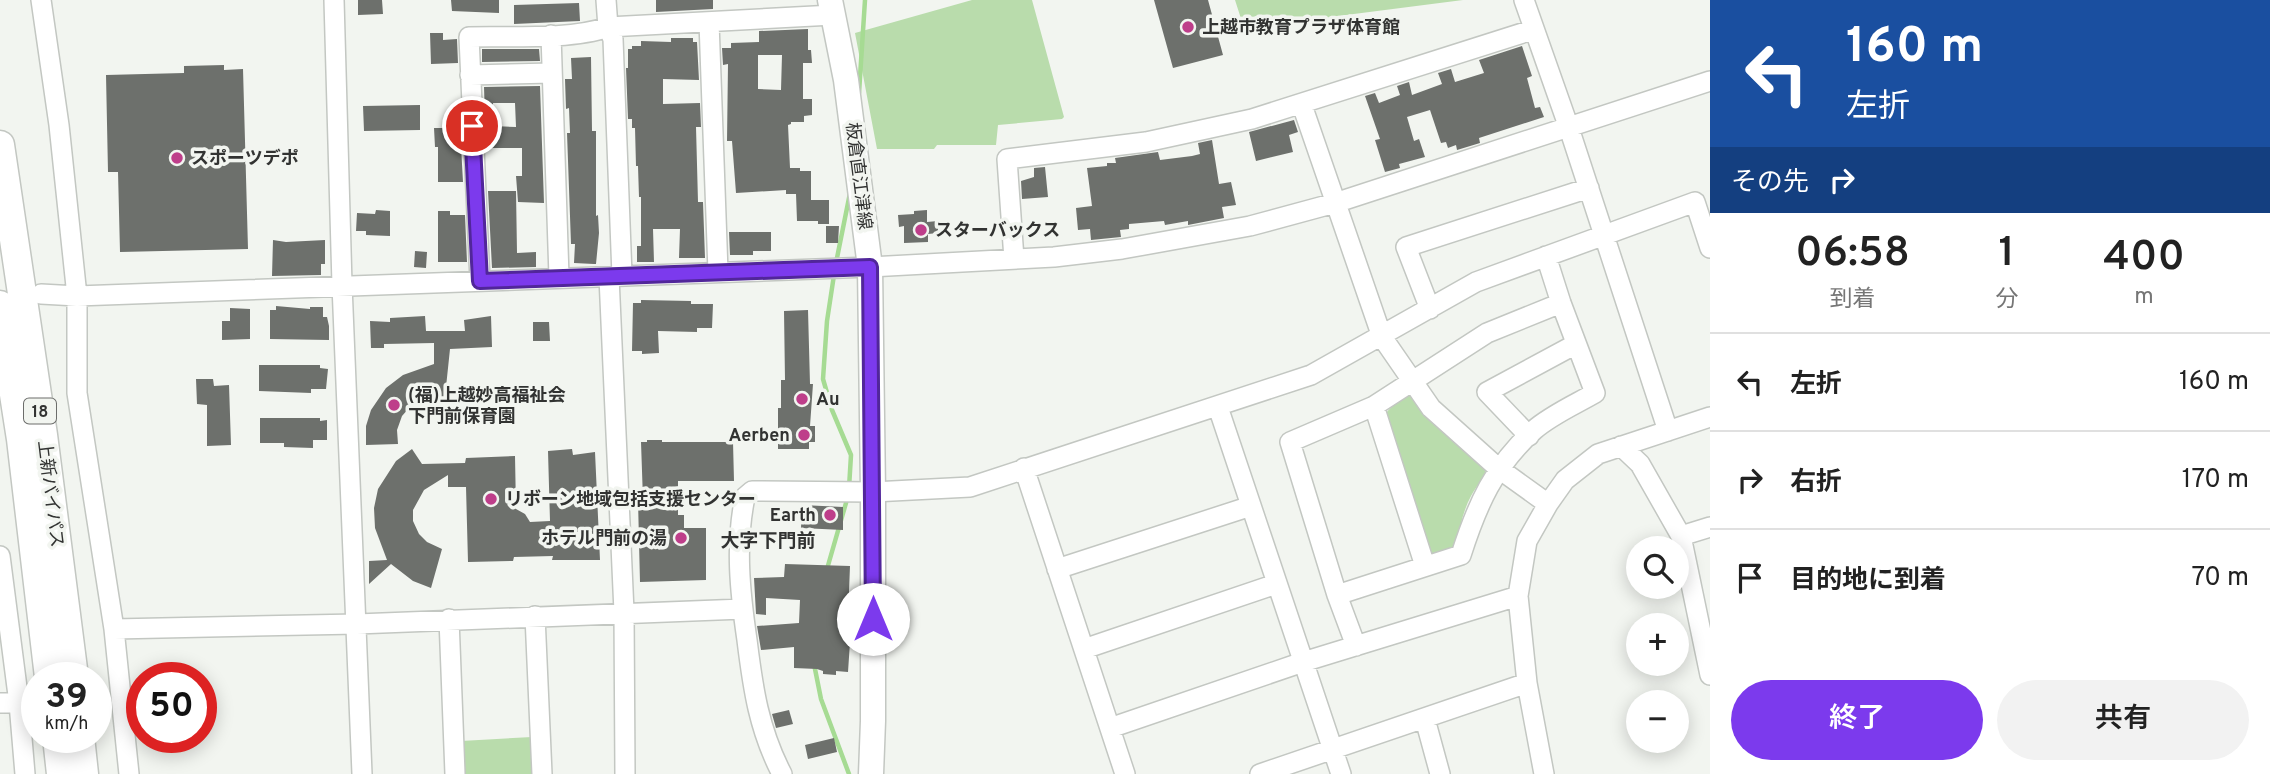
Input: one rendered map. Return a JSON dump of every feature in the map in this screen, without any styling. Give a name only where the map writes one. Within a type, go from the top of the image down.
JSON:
[{"type":"highway","name":"上新バイパス","points":[[0,145],[43,435],[72,662]]},
{"type":"highway","name":"上新バイパス","points":[[0,305],[21,439],[47,662]]},
{"type":"highway","points":[[59,753],[61,774]]},
{"type":"highway","points":[[82,753],[84,774]]},
{"type":"main road","name":"板倉直江津線","points":[[831,8],[846,80],[870,267],[873,492],[871,774]]},
{"type":"street","points":[[41,0],[59,125],[76,296],[77,393],[114,629],[129,774]]},
{"type":"street","points":[[334,0],[342,285],[362,774]]},
{"type":"street","points":[[606,0],[608,27],[613,39],[625,774]]},
{"type":"street","points":[[1524,0],[1532,30],[1568,125],[1668,431]]},
{"type":"street","points":[[480,281],[469,37],[596,32],[608,27],[709,22],[831,8]]},
{"type":"street","points":[[709,22],[718,272]]},
{"type":"street","points":[[1014,258],[1007,159],[1146,142],[1202,131],[1302,105],[1532,30]]},
{"type":"street","points":[[551,34],[559,277]]},
{"type":"street","points":[[470,75],[552,73]]},
{"type":"street","points":[[41,294],[76,296],[870,267],[1109,251],[1250,226],[1335,203],[1710,81]]},
{"type":"street","points":[[1302,105],[1382,337],[1431,408],[1498,468],[1548,504]]},
{"type":"street","points":[[1430,309],[1406,247],[1589,188]]},
{"type":"street","points":[[782,774],[769,751],[755,704],[743,609],[739,559],[740,524],[745,497],[752,491],[873,492],[970,487],[1311,375],[1476,282],[1695,202],[1710,248]]},
{"type":"street","points":[[1337,595],[1461,555],[1480,500],[1498,468],[1536,428],[1595,393],[1546,256]]},
{"type":"street","points":[[1356,646],[1337,595],[1290,442],[1374,406],[1487,333],[1561,303]]},
{"type":"street","points":[[1529,436],[1487,392],[1576,344]]},
{"type":"street","points":[[1374,406],[1425,566]]},
{"type":"street","points":[[1218,407],[1341,774]]},
{"type":"street","points":[[1544,774],[1527,684],[1518,596],[1527,541],[1565,480],[1598,454],[1710,417]]},
{"type":"street","points":[[1621,446],[1640,464],[1681,536],[1710,527]]},
{"type":"street","points":[[1024,468],[1125,774]]},
{"type":"street","points":[[1057,569],[1251,506]]},
{"type":"street","points":[[0,556],[9,703],[25,774]]},
{"type":"street","points":[[1689,574],[1710,675]]},
{"type":"street","points":[[1084,649],[1276,584]]},
{"type":"street","points":[[1110,728],[1303,662],[1518,596]]},
{"type":"street","points":[[114,629],[357,624],[743,609]]},
{"type":"street","points":[[535,616],[542,774]]},
{"type":"street","points":[[449,619],[455,774]]},
{"type":"street","points":[[1260,774],[1527,684]]},
{"type":"street","points":[[1424,719],[1440,774]]},
{"type":"green space","points":[[972,0],[1032,0],[1064,117],[998,125],[996,145],[877,149],[855,33]]},
{"type":"green space","points":[[1235,0],[1463,0],[1244,28]]},
{"type":"green space","points":[[1406,391],[1488,465],[1466,508],[1457,546],[1432,555],[1429,554],[1385,414]]},
{"type":"green space","points":[[532,737],[534,774],[463,774],[461,741]]},
{"type":"building","points":[[358,0],[382,0],[383,14],[358,15]]},
{"type":"building","points":[[451,0],[499,0],[499,13],[452,11]]},
{"type":"building","points":[[656,0],[713,0],[713,9],[656,12]]},
{"type":"building","name":"上越市教育プラザ体育館","points":[[1154,0],[1208,0],[1223,55],[1173,68]]},
{"type":"building","points":[[579,3],[580,21],[514,24],[514,5]]},
{"type":"building","points":[[808,29],[808,50],[811,50],[812,63],[803,63],[803,99],[812,99],[812,115],[804,116],[804,122],[791,122],[788,125],[790,168],[811,171],[811,200],[829,200],[829,224],[797,221],[796,194],[786,194],[786,190],[736,193],[732,141],[727,141],[728,64],[723,65],[722,48],[731,48],[731,43],[759,42],[759,31]],"holes":[[[758,55],[782,55],[781,90],[758,89]]]},
{"type":"building","points":[[430,33],[443,33],[443,40],[457,39],[458,63],[431,64]]},
{"type":"building","points":[[671,38],[693,38],[693,42],[697,42],[699,80],[663,79],[663,104],[700,103],[701,127],[696,127],[698,202],[703,202],[705,258],[679,258],[680,229],[653,229],[654,262],[637,262],[637,246],[641,246],[641,197],[636,166],[635,128],[632,128],[632,119],[628,119],[628,49],[641,46],[641,41],[671,42]]},
{"type":"building","points":[[1522,46],[1532,76],[1527,78],[1535,108],[1540,107],[1544,117],[1479,138],[1480,143],[1457,150],[1456,145],[1448,148],[1446,142],[1441,143],[1430,110],[1407,117],[1414,141],[1419,139],[1425,157],[1399,164],[1400,168],[1385,172],[1375,140],[1380,139],[1365,96],[1375,93],[1379,103],[1400,95],[1397,86],[1409,82],[1412,95],[1442,84],[1438,73],[1451,69],[1455,82],[1484,73],[1479,60]]},
{"type":"building","points":[[482,49],[539,49],[540,61],[482,62]]},
{"type":"building","points":[[591,57],[592,131],[596,131],[596,216],[598,215],[599,233],[596,264],[574,263],[567,133],[570,133],[569,108],[566,109],[565,79],[572,79],[571,58]]},
{"type":"building","name":"スポーツデポ","points":[[224,65],[224,70],[243,69],[248,249],[120,252],[118,172],[108,172],[106,75],[184,73],[184,66]]},
{"type":"building","points":[[540,86],[544,203],[518,202],[516,176],[522,176],[522,148],[486,148],[484,87]],"holes":[[[493,103],[515,103],[516,127],[493,126]]]},
{"type":"building","points":[[420,105],[420,130],[364,131],[363,106]]},
{"type":"building","points":[[1294,120],[1298,132],[1289,135],[1293,152],[1256,161],[1249,132]]},
{"type":"building","points":[[434,128],[460,128],[463,182],[438,182],[438,147],[435,147]]},
{"type":"building","points":[[1212,140],[1219,184],[1231,182],[1236,205],[1222,207],[1224,218],[1188,225],[1188,221],[1165,225],[1164,221],[1129,224],[1129,229],[1120,230],[1121,237],[1091,240],[1090,229],[1078,230],[1076,208],[1092,206],[1087,168],[1116,163],[1115,158],[1158,152],[1160,160],[1192,156],[1200,154],[1198,143]]},
{"type":"building","points":[[1045,167],[1048,197],[1022,199],[1021,181],[1034,177],[1034,168]]},
{"type":"building","points":[[488,191],[516,191],[517,253],[536,252],[536,267],[492,268]]},
{"type":"building","points":[[376,210],[390,211],[390,236],[366,235],[366,231],[356,231],[357,213],[375,214]]},
{"type":"building","name":"スターバックス","points":[[927,210],[927,222],[938,221],[938,233],[928,234],[928,242],[904,243],[904,226],[899,227],[898,215]]},
{"type":"building","points":[[438,211],[450,211],[450,215],[465,215],[467,262],[438,262]]},
{"type":"building","points":[[826,226],[839,226],[838,243],[826,243]]},
{"type":"building","points":[[729,232],[771,232],[771,251],[753,251],[753,255],[730,255]]},
{"type":"building","points":[[273,240],[325,240],[325,264],[321,264],[321,275],[272,276]]},
{"type":"building","points":[[415,251],[427,252],[426,268],[414,267]]},
{"type":"building","points":[[641,300],[713,304],[712,328],[697,328],[697,332],[658,331],[659,353],[642,354],[642,351],[632,351],[633,303],[641,303]]},
{"type":"building","points":[[276,306],[310,309],[323,307],[323,317],[327,317],[329,326],[329,340],[270,339],[270,310],[276,310]]},
{"type":"building","points":[[230,308],[250,309],[250,339],[222,340],[222,321],[230,321]]},
{"type":"building","points":[[808,310],[810,384],[813,384],[810,426],[815,426],[815,442],[809,442],[809,449],[778,449],[778,408],[781,408],[781,380],[785,380],[784,311]]},
{"type":"building","points":[[425,316],[426,331],[465,331],[464,320],[491,316],[492,347],[450,349],[444,406],[428,407],[424,398],[402,416],[397,430],[398,444],[366,445],[366,426],[371,410],[386,388],[403,375],[434,364],[434,343],[384,344],[384,348],[371,348],[370,321],[390,322],[390,318]]},
{"type":"building","points":[[533,322],[549,322],[550,341],[533,341]]},
{"type":"building","points":[[259,365],[320,365],[320,368],[328,369],[326,389],[311,389],[311,393],[259,391]]},
{"type":"building","points":[[196,379],[213,379],[214,386],[229,385],[231,445],[207,446],[207,405],[197,404]]},
{"type":"building","points":[[260,418],[327,420],[327,440],[313,440],[313,448],[284,447],[284,443],[260,443]]},
{"type":"building","points":[[641,442],[733,442],[734,481],[678,481],[678,515],[684,515],[684,528],[706,528],[706,580],[640,582],[638,500],[643,500]]},
{"type":"building","name":"リボーン地域包括支援センター","points":[[412,449],[422,464],[465,463],[466,458],[515,456],[516,509],[525,514],[530,522],[550,521],[548,451],[572,449],[573,455],[595,452],[600,560],[552,560],[553,556],[514,557],[513,561],[468,562],[466,487],[448,487],[448,475],[424,490],[413,510],[413,521],[419,534],[427,542],[442,549],[431,588],[413,581],[391,564],[369,584],[369,561],[387,560],[375,528],[374,508],[378,489],[396,461]]},
{"type":"building","points":[[802,505],[843,507],[843,530],[801,528]]},
{"type":"building","points":[[785,564],[850,566],[848,672],[836,671],[836,675],[823,674],[823,671],[817,669],[794,668],[794,647],[761,650],[757,626],[799,623],[800,600],[766,598],[766,615],[756,614],[754,578],[784,577]]},
{"type":"building","points":[[789,710],[793,724],[776,728],[772,714]]},
{"type":"building","points":[[834,738],[837,752],[808,759],[805,745]]},
{"type":"waterway","points":[[859,93],[865,0]]},
{"type":"waterway","points":[[836,263],[850,193]]},
{"type":"waterway","points":[[834,275],[827,321],[823,379],[832,410],[851,455],[849,488]]},
{"type":"waterway","points":[[827,569],[848,496]]},
{"type":"waterway","points":[[814,664],[821,699],[849,774]]},
{"type":"place","name":"上越市教育プラザ体育館","points":[[1188,27]]},
{"type":"place","name":"スポーツデポ","points":[[177,158]]},
{"type":"place","name":"スターバックス","points":[[921,230]]},
{"type":"place","name":"Au","points":[[802,399]]},
{"type":"place","name":"(福)上越妙高福祉会 下門前保育園","points":[[394,405]]},
{"type":"place","name":"Aerben","points":[[804,435]]},
{"type":"place","name":"リボーン地域包括支援センター","points":[[491,499]]},
{"type":"place","name":"Earth","points":[[830,515]]},
{"type":"place","name":"ホテル門前の湯","points":[[681,538]]},
{"type":"district","name":"大字下門前","points":[[768,540]]},
{"type":"route","points":[[472,126],[480,281],[870,267],[873,619]]}]
